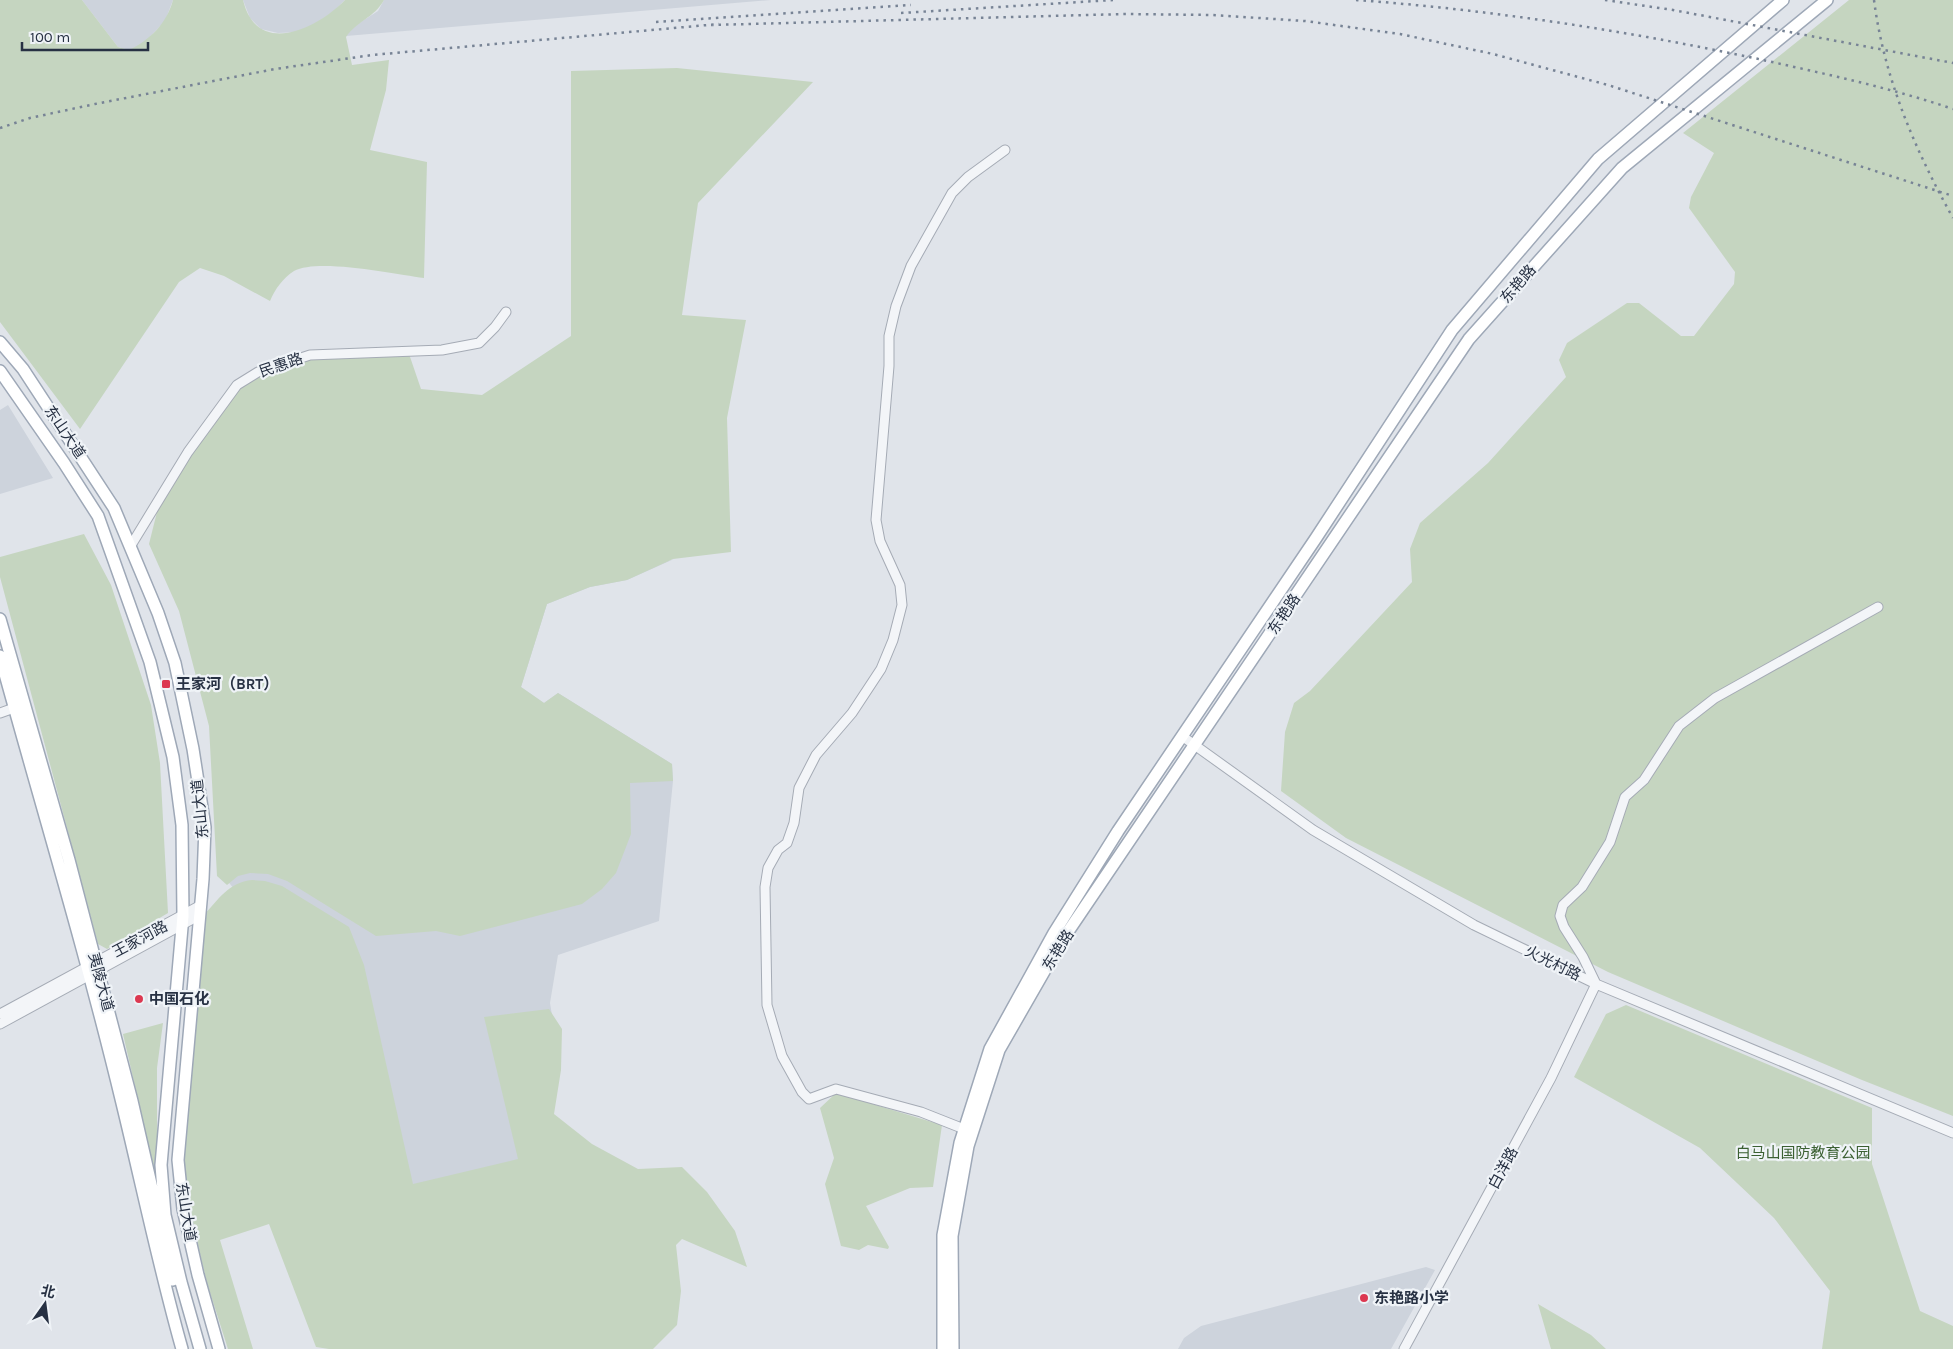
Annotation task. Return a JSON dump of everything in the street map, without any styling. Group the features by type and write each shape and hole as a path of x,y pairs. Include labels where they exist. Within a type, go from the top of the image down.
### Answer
{"main road":[{"name":"东艳路","path":"943,1349 943,1235 964,1129 990,1049 1054,933 1118,832 1452,330 1598,160 1783,0"},
{"name":"东艳路","path":"953,1349 952,1236 968,1146 999,1050 1061,942 1469,339 1622,168 1827,0"},
{"name":"东山大道","path":"0,342 23,369 81,454 114,508 158,613 175,663 191,739 205,827 200,910 178,1160 183,1209 198,1275 219,1349"},
{"name":"东山大道","path":"0,371 64,463 98,516 150,662 173,757 182,825 183,920 161,1165 166,1215 181,1282 200,1349"},
{"name":"夷陵大道","path":"0,618 92,970 158,1266 182,1349"},
{"name":"夷陵大道","path":"0,656 132,1101 168,1264 192,1349"}],"street":[{"path":"964,1129 921,1112 836,1089 809,1099 802,1092 782,1056 767,1005 765,887 768,868 778,850 787,844 794,823 799,788 816,755 852,713 881,669 894,640 902,605 900,584 880,540 876,520 890,366 889,336 896,306 911,266 952,193 968,177 1005,150"},
{"name":"民惠路","path":"130,547 188,452 237,385 258,372 310,355 442,350 479,343 495,328 506,312"},
{"path":"1596,984 1580,952 1564,927 1560,916 1563,906 1582,887 1610,842 1626,797 1644,780 1679,726 1715,698 1878,607"},
{"path":"0,713 14,708"},
{"name":"火光村路","path":"1182,736 1313,830 1388,876 1474,925 1596,984 1953,1133"},
{"name":"王家河路","path":"0,1024 200,910"},
{"name":"王家河路","path":"0,1014 92,970"},
{"name":"白洋路","path":"1404,1349 1551,1078 1596,984"}],"shaded area":[{"path":"82,0 173,0 165,21 143,44 129,50 118,47"},
{"path":"243,0 345,0 334,11 314,25 298,32 278,33 261,29 250,18"},
{"path":"384,0 771,0 346,36 353,27 378,11"},
{"path":"8,405 53,478 0,494 0,410"},
{"path":"674,559 627,580 590,587 547,604 521,687 544,703 558,693 672,764 673,781 659,921 558,955 550,1003 561,1070 547,1093 546,1141 431,1237 269,932 217,868 318,675"},
{"name":"东艳路小学","path":"1426,1267 1435,1270 1391,1349 1178,1349 1184,1338 1201,1326"}],"green space":[{"path":"0,0 82,0 118,47 129,50 157,30 167,16 173,0 243,0 250,18 261,29 274,33 289,33 319,20 345,0 384,0 375,11 346,37 352,65 389,60 386,90 370,150 427,162 424,278 338,266 305,267 294,271 286,277 270,301 224,276 200,268 179,282 80,429 0,322"},
{"path":"1849,0 1953,0 1953,1116 1862,1080 1608,972 1346,838 1281,791 1285,732 1294,703 1310,691 1412,582 1410,549 1420,523 1488,463 1566,377 1559,360 1567,343 1627,303 1639,303 1681,336 1694,336 1734,284 1735,272 1689,208 1691,197 1714,153 1683,133"},
{"path":"677,68 813,82 698,203 682,315 746,320 727,418 731,552 673,559 627,580 590,587 547,604 521,687 544,703 558,693 672,764 673,781 630,783 631,834 616,873 602,889 582,904 460,936 436,931 376,936 287,881 268,874 250,873 238,876 227,885 217,876 209,726 179,611 149,544 161,496 237,385 310,355 408,351 421,389 482,395 571,336 571,71"},
{"path":"84,534 111,585 151,705 160,763 168,913 107,949 98,944 0,577 0,557"},
{"path":"244,881 265,881 282,886 349,927 364,965 413,1184 518,1159 484,1017 549,1009 562,1029 561,1070 554,1114 592,1144 638,1169 682,1167 707,1192 735,1231 747,1267 682,1239 676,1245 681,1291 677,1325 653,1349 329,1349 316,1347 269,1224 220,1240 253,1349 228,1349 207,1283 190,1212 182,1161 203,916 230,888"},
{"name":"白马山国防教育公园","path":"1626,1005 1872,1108 1872,1164 1920,1311 1953,1326 1953,1349 1822,1349 1830,1291 1774,1218 1700,1148 1574,1077 1606,1014"},
{"path":"163,1023 157,1068 157,1182 123,1034"},
{"path":"836,1093 942,1125 933,1187 910,1188 866,1206 889,1247 888,1249 868,1245 859,1250 841,1246 825,1184 834,1158 820,1108"},
{"path":"1538,1304 1591,1335 1606,1349 1551,1349"}],"railway":[{"path":"901,13 1113,0"},
{"path":"1356,0 1510,16 1662,40 1834,76 1906,94 1953,109"},
{"path":"1605,0 1673,10 1953,63"},
{"path":"1874,0 1885,57 1903,113 1926,166 1953,218"},
{"path":"656,22 911,5"},
{"path":"711,25 1125,14 1213,15 1305,21 1400,34 1493,54 1608,85 1953,196"},
{"path":"0,128 30,118 95,104 275,69 372,55 719,24"}],"place":[{"name":"王家河（BRT）","path":"166,684"},
{"name":"中国石化","path":"139,999"},
{"name":"东艳路小学","path":"1364,1298"}]}
